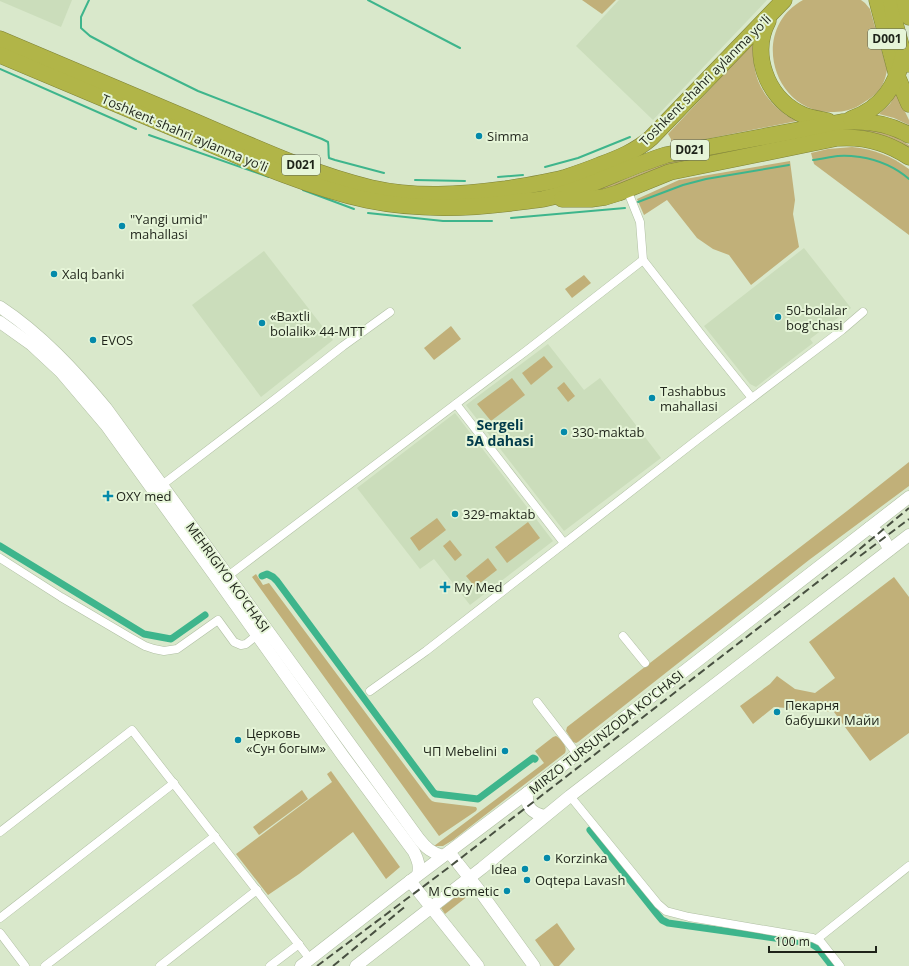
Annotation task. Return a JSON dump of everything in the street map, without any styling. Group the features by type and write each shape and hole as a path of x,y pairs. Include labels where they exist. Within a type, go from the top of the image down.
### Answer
{"highway":[{"name":"Toshkent shahri aylanma yoʻli","path":"233,146 372,188 398,192 451,194 509,189 560,179 595,167 637,149 651,138 779,5 788,0"},
{"path":"880,0 886,11 902,19 904,0"},
{"name":"D001","path":"880,0 903,66"},
{"name":"Toshkent shahri aylanma yoʻli","path":"779,5 765,26 762,35 760,45 762,64 766,78 782,101 798,113 817,119 842,122 862,115 874,107 889,92 903,66"},
{"name":"D001","path":"902,19 903,66 909,104"},
{"name":"Toshkent shahri aylanma yoʻli","path":"0,39 153,111 233,146 272,169 323,187 367,200 422,207 452,208 495,205 543,199 592,184 660,157 842,122 876,122 895,128 909,135"},
{"name":"Toshkent shahri aylanma yoʻli","path":"0,55 153,111"},
{"path":"651,138 658,138 664,144 664,151 660,157"},
{"path":"543,199 598,198 612,196 670,172 837,138 858,138 876,141 892,147 909,157"}],"main road":[{"name":"MEHRIGIYO KO'CHASI","path":"0,307 54,350 78,375 114,418 162,485 224,580 257,635 343,756 414,852 419,870 414,878"},
{"name":"MEHRIGIYO KO'CHASI","path":"0,322 32,345 61,372 106,425 419,839 432,852 446,854 469,878 534,966"},
{"name":"MIRZO TURSUNZODA KO'CHASI","path":"306,963 414,878 527,793 909,497"},
{"path":"869,528 882,536 889,550"},
{"path":"356,966 432,908 570,796 909,535"},
{"path":"527,793 529,807 536,813 545,816"},
{"path":"414,878 432,908 478,966"}],"street":[{"path":"625,190 630,197 640,222 643,260 752,398"},
{"path":"224,580 526,351 643,260"},
{"path":"162,485 343,346 390,312"},
{"path":"370,691 426,651 842,330 863,312"},
{"path":"456,404 564,543"},
{"path":"0,558 128,638 145,646 164,652 177,650 218,620 234,642 241,645 246,644 257,635"},
{"path":"623,636 645,663"},
{"path":"537,702 577,754"},
{"path":"0,832 132,730 299,944 306,963"},
{"path":"0,918 174,783"},
{"path":"570,796 658,904 666,911 689,917 808,936 817,939 840,966"},
{"path":"45,966 215,836"},
{"path":"817,939 909,866"},
{"path":"160,966 257,890"},
{"path":"0,933 25,966"},
{"path":"270,966 299,944"}],"shaded area":[{"path":"0,0 72,0 61,27"},
{"path":"582,0 616,0 602,14"},
{"path":"619,0 767,0 653,120 576,46"},
{"path":"803,0 861,0 870,9 887,70 880,90 868,100 856,107 838,112 813,109 796,100 783,86 775,68 773,49 776,31 786,14"},
{"path":"754,42 754,66 760,86 776,107 797,121 671,146 671,139 668,134"},
{"path":"896,93 909,120 909,125 894,118 879,114 890,104"},
{"path":"843,128 876,131 892,135 909,145 909,151 883,138 643,178 584,195 662,164"},
{"path":"852,147 868,149 882,154 896,160 909,169 909,235 814,164 811,153 828,149"},
{"path":"790,161 795,200 793,214 799,247 751,285 729,255 713,249 697,238 667,200 644,215 637,199 679,180"},
{"name":"50-bolalar bog'chasi","path":"804,248 851,308 810,339 813,343 756,387 750,384 704,326"},
{"name":"«Baxtli bolalik» 44-MTT","path":"264,251 333,340 261,397 192,305"},
{"path":"584,275 591,283 572,298 565,289"},
{"path":"451,326 461,339 434,360 424,348"},
{"name":"330-maktab","path":"548,344 584,390 600,378 661,458 564,531 466,405"},
{"path":"544,356 553,367 531,385 522,373"},
{"path":"512,378 525,395 491,421 477,404"},
{"path":"564,382 575,396 568,402 557,388"},
{"name":"329-maktab","path":"455,413 553,541 470,605 434,559 420,569 357,488"},
{"path":"909,462 909,486 809,560 578,742 573,742 566,731 567,727"},
{"path":"437,518 446,530 419,551 410,538"},
{"path":"528,522 540,538 507,563 495,547"},
{"path":"450,540 462,555 455,561 443,546"},
{"path":"488,558 497,570 475,587 466,576"},
{"path":"256,574 263,585 269,583 429,798 435,802 476,807 476,811 439,836 252,577"},
{"path":"894,577 909,597 909,733 870,761 834,712 774,707 753,724 740,706 770,684 777,676 795,689 815,693 835,678 809,642"},
{"path":"556,736 565,746 565,753 453,840 443,846 434,846 544,763 535,751"},
{"path":"331,771 400,867 386,879 353,832 299,874 268,895 236,854 332,782 327,774"},
{"path":"302,790 308,799 259,835 253,827"},
{"path":"469,886 473,892 445,914 441,908"},
{"path":"557,923 575,949 559,966 554,966 535,940"}],"waterway":[{"path":"89,0 81,17 81,28 90,36 198,91 328,142 329,158 384,173"},
{"path":"368,0 460,48"},
{"path":"0,69 136,129"},
{"path":"149,135 269,177"},
{"path":"545,167 578,158 630,137"},
{"path":"813,160 835,156 855,156 867,158 892,167 909,179"},
{"path":"638,202 683,185 706,179 789,165"},
{"path":"498,177 523,175"},
{"path":"415,180 465,181"},
{"path":"303,190 354,209"},
{"path":"511,218 625,208"},
{"path":"368,213 443,221 492,221"},
{"path":"0,546 144,634 171,639 205,615"},
{"path":"262,576 267,574 277,581 434,793 478,799 533,758 535,759"},
{"path":"590,830 662,920 668,923 810,943 818,948 832,966"}],"railway":[{"path":"317,966 448,868 850,557 909,508"},
{"path":"860,556 909,519"},
{"path":"333,966 407,905"}],"place":[{"name":"Simma","path":"479,136"},
{"name":"\"Yangi umid\" mahallasi","path":"122,226"},
{"name":"Xalq banki","path":"54,274"},
{"name":"50-bolalar bog'chasi","path":"778,317"},
{"name":"«Baxtli bolalik» 44-MTT","path":"262,323"},
{"name":"EVOS","path":"93,340"},
{"name":"Tashabbus mahallasi","path":"652,398"},
{"name":"330-maktab","path":"564,432"},
{"name":"OXY med","path":"108,496"},
{"name":"329-maktab","path":"455,514"},
{"name":"My Med","path":"445,587"},
{"name":"Пекарня бабушки Майи","path":"777,712"},
{"name":"Церковь «Сун богым»","path":"238,740"},
{"name":"ЧП Mebelini","path":"505,751"},
{"name":"Korzinka","path":"547,858"},
{"name":"Idea","path":"525,869"},
{"name":"Oqtepa Lavash","path":"527,880"},
{"name":"M Cosmetic","path":"507,891"}],"district":[{"name":"Sergeli 5A dahasi","path":"500,434"}]}
